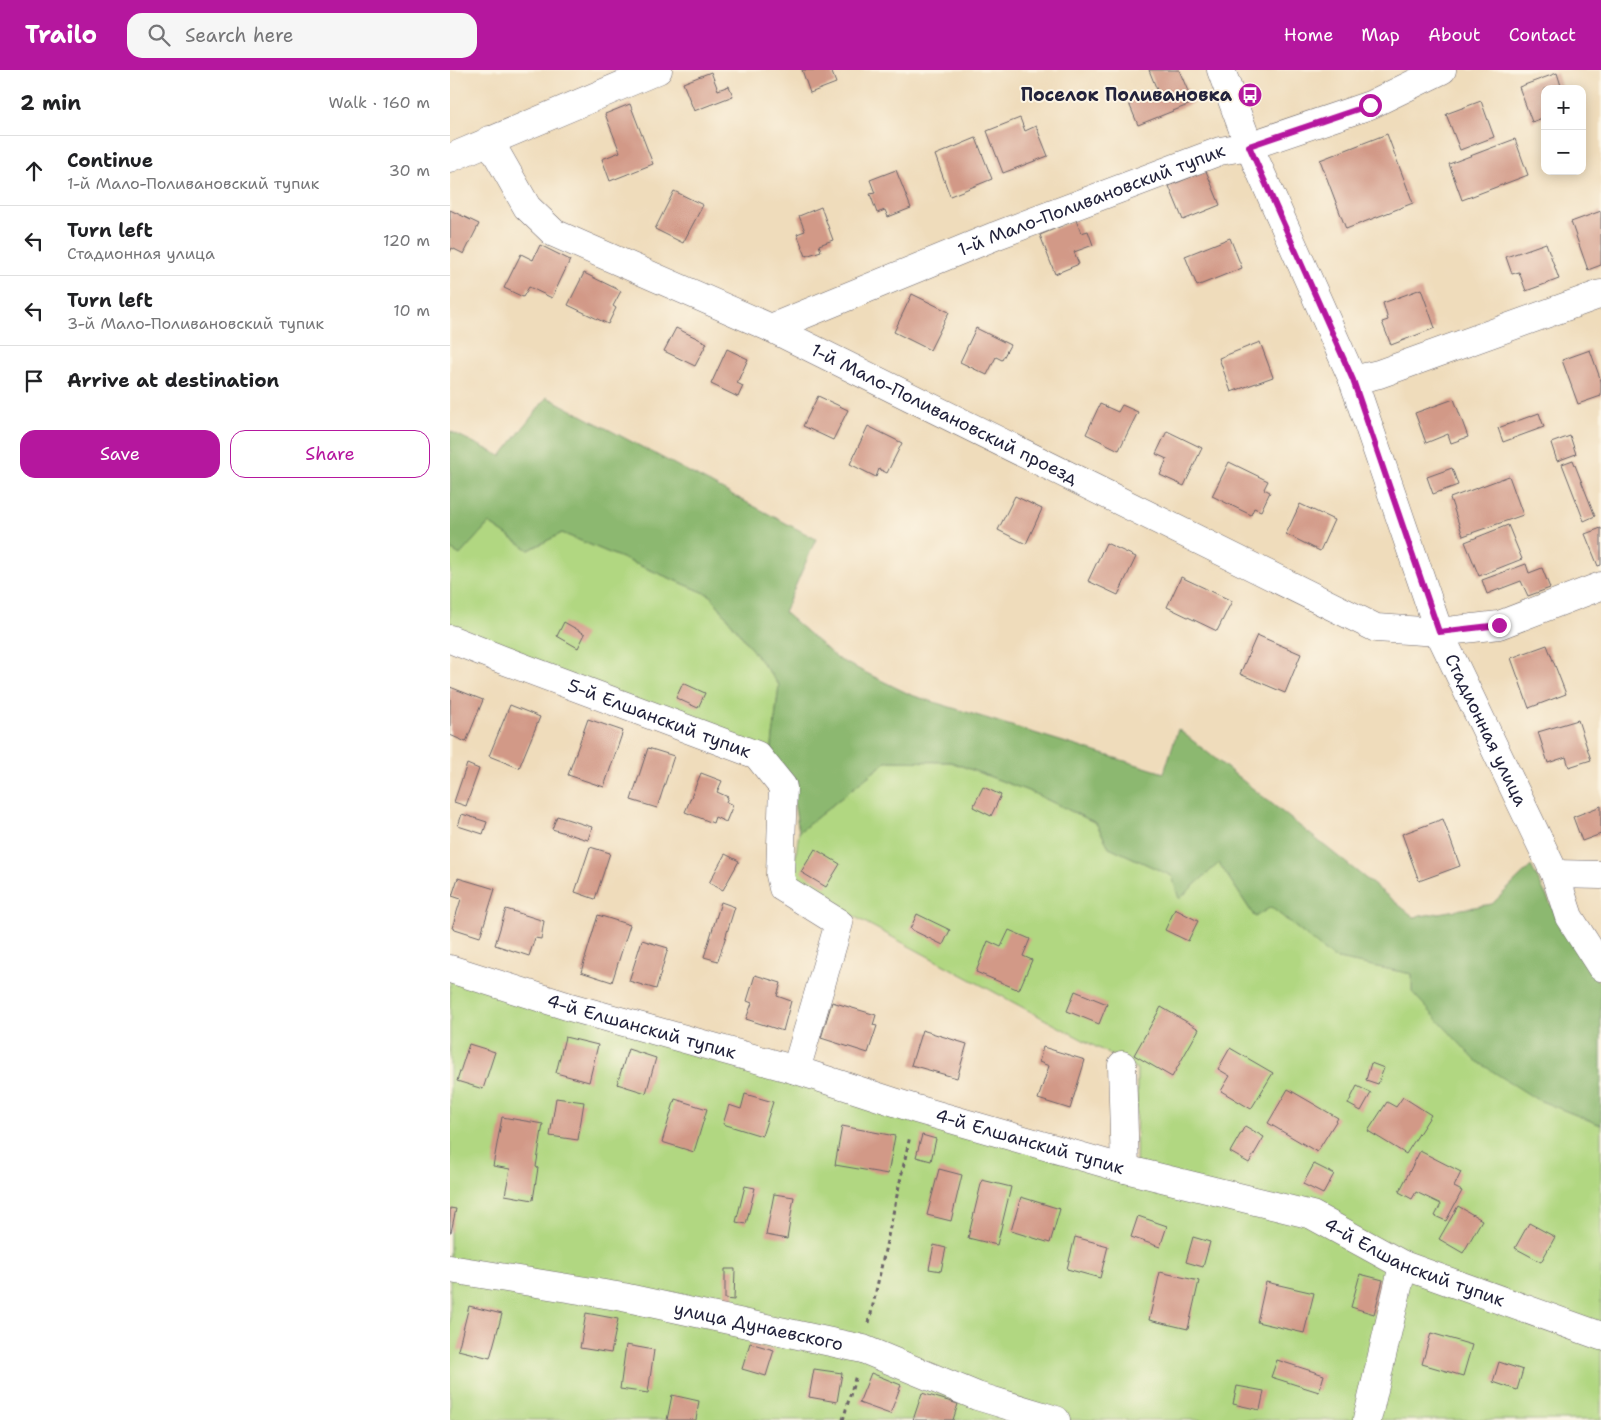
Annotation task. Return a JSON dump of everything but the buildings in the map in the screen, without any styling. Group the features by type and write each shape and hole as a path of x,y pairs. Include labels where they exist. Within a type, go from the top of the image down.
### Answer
{"street":[{"path":"450,158 658,70"},
{"name":"Стадионная улица","path":"1221,70 1249,146 1353,380 1439,632 1555,874 1569,917 1601,967"},
{"name":"1-й Мало-Поливановский тупик","path":"771,328 995,236 1220,151 1249,146 1370,105 1442,70"},
{"name":"1-й Мало-Поливановский проезд","path":"489,140 527,207 554,233 771,328 1376,628 1439,632 1499,625 1601,586"},
{"path":"1353,380 1379,374 1601,294"},
{"name":"5-й Елшанский тупик","path":"450,638 503,660 757,754 783,787 780,875 783,888 839,923 796,1070"},
{"path":"1555,874 1601,875"},
{"name":"4-й Елшанский тупик","path":"450,969 570,1007 796,1070 916,1109 1125,1169 1312,1214 1403,1265 1601,1336"},
{"path":"1122,1066 1125,1169"},
{"path":"1367,1420 1403,1265"},
{"name":"улица Дунаевского","path":"450,1269 623,1297 863,1349 977,1396 1056,1420"}],"path":[{"path":"843,1420 863,1349 916,1109"}],"green space":[{"path":"547,397 816,539 784,612 838,659 911,695 1164,773 1178,729 1414,917 1492,904 1531,866 1558,918 1597,980 1601,983 1601,1125 1536,1099 1475,1060 1412,992 1412,974 1333,958 1271,907 1255,917 1219,863 1179,899 1172,876 1109,847 1096,823 1031,792 951,762 887,761 799,832 790,780 771,754 779,685 710,595 562,533 529,550 489,523 460,555 450,549 450,431 501,456"},
{"path":"489,523 529,550 562,533 710,595 779,685 771,754 450,629 450,549 460,554"},
{"path":"887,761 951,762 1031,792 1096,823 1109,847 1172,876 1219,862 1254,916 1271,907 1334,958 1412,974 1536,1099 1601,1125 1601,1420 450,1420 450,976 1136,1184 1137,1069 792,883 799,832"}],"place":[{"name":"Поселок Поливановка","path":"1250,95"}],"route":[{"path":"1370,105 1249,146 1353,380 1439,632 1499,625"}]}
